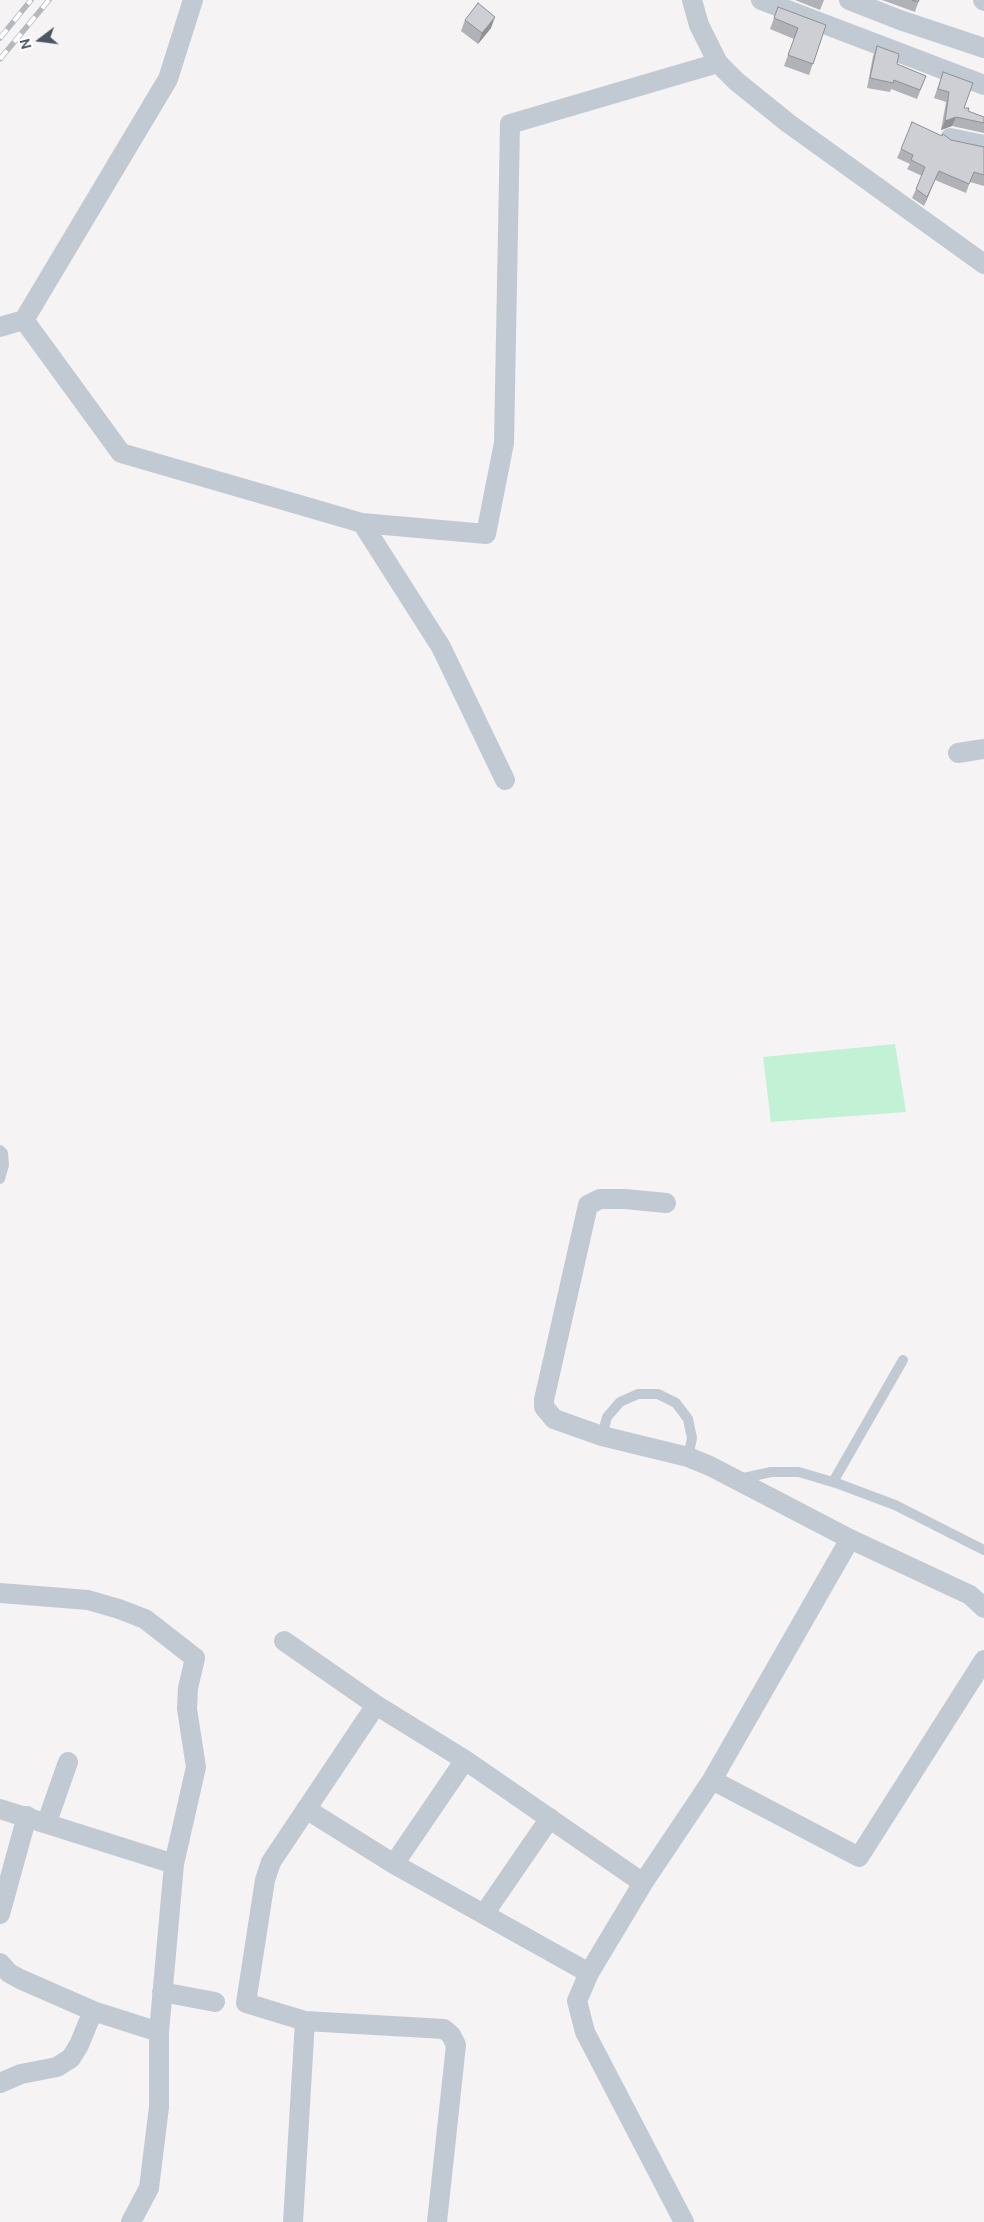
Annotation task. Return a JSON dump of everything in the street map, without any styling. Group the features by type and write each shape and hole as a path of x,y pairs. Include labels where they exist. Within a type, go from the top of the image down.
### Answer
{"street":[{"path":"0,327 24,320 168,79 193,0"},
{"path":"692,0 699,25 718,63 736,81 788,124 984,264"},
{"path":"760,0 984,85"},
{"path":"849,0 900,20 984,48"},
{"path":"889,50 900,20"},
{"path":"24,320 121,453 362,523 486,534 504,444 510,124 718,63"},
{"path":"950,138 984,145"},
{"path":"362,523 441,647 505,780"},
{"path":"958,752 984,749"},
{"path":"666,1203 600,1200 588,1205 544,1407 554,1419 602,1436 688,1458 736,1480 850,1539 970,1595 984,1608"},
{"path":"684,2222 585,2032 576,2001 589,1973 643,1883 712,1780 850,1539"},
{"path":"0,1593 88,1600 119,1609 146,1619 195,1658 188,1688 188,1709 196,1768 174,1864 159,2032 159,2107 148,2188 131,2222"},
{"path":"284,1641 376,1705 464,1760 643,1883"},
{"path":"712,1780 859,1857 984,1660"},
{"path":"376,1705 279,1848 265,1880 246,2003 305,2021 444,2029 451,2035 456,2045 436,2222"},
{"path":"394,1864 464,1760"},
{"path":"47,1822 68,1762"},
{"path":"0,1809 47,1822 174,1864"},
{"path":"306,1810 394,1864 589,1973"},
{"path":"0,1914 27,1816"},
{"path":"484,1914 550,1818"},
{"path":"0,1963 20,1979 93,2011 159,2032"},
{"path":"162,1992 215,2002"},
{"path":"0,2083 21,2074 57,2067 71,2058 79,2045 93,2011"},
{"path":"293,2222 305,2021"}],"lane":[{"path":"0,1150 3,1153 4,1165 0,1179"},
{"path":"833,1482 903,1360"},
{"path":"602,1436 607,1417 620,1402 638,1394 658,1394 676,1403 688,1419 692,1438 688,1458"},
{"path":"736,1480 771,1472 799,1472 833,1482 895,1506 984,1550"}],"green space":[{"path":"895,1044 906,1112 771,1122 763,1057"}],"building":[{"path":"478,3 495,17 482,33 465,20"},
{"path":"778,7 826,25 813,64 788,55 798,28 774,18"},
{"path":"877,46 899,54 897,64 926,76 920,90 894,80 893,83 870,78"},
{"path":"943,72 973,83 964,108 969,108 968,111 984,117 984,123 956,117 945,121 949,92 938,89"},
{"path":"912,122 942,136 943,134 951,140 984,147 984,175 974,172 969,184 939,171 927,197 916,189 925,167 911,160 913,155 901,149"}],"railway":[{"path":"0,38 31,0"},
{"path":"0,59 49,0"}]}
